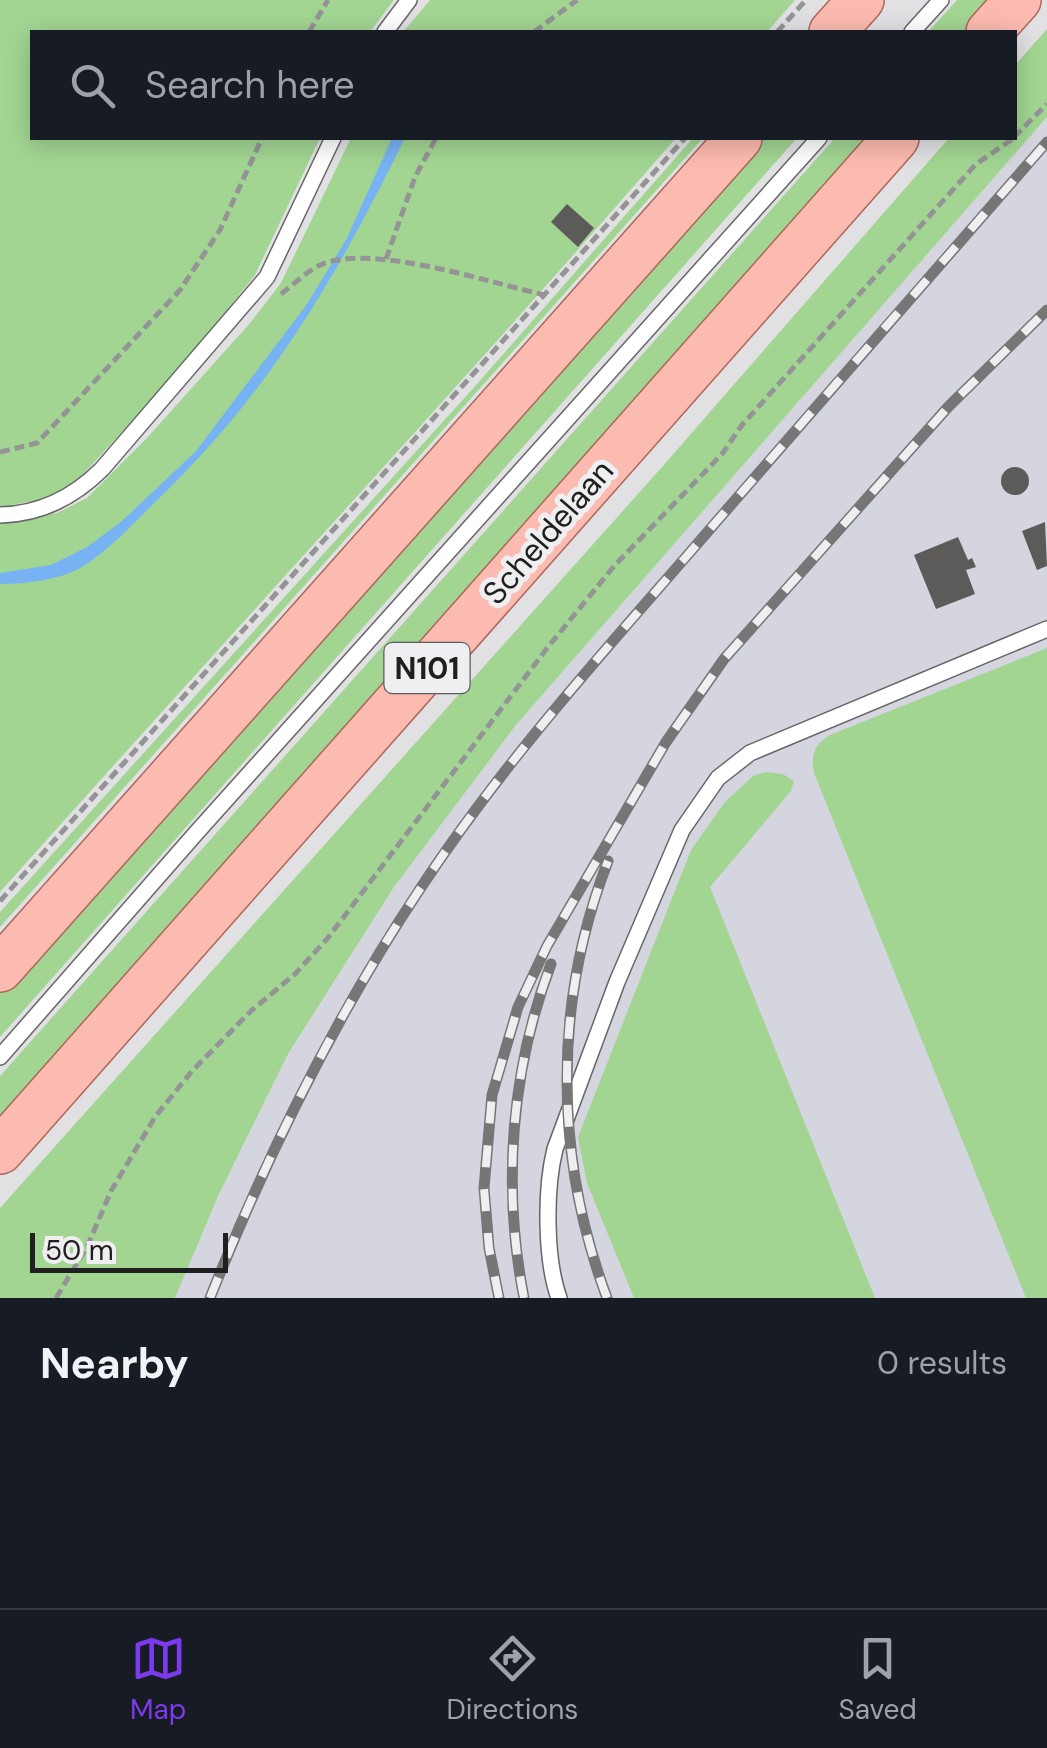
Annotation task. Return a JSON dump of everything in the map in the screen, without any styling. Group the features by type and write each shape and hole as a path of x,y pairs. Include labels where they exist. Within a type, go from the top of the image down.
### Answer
{"main road":[{"path":"834,30 861,0"},
{"path":"991,30 1018,0"},
{"path":"0,969 737,140"},
{"name":"Scheldelaan","path":"0,1151 894,140"}],"lane":[{"path":"386,30 409,0"},
{"path":"914,30 941,0"},
{"path":"0,515 49,506 81,490 102,469 267,277 333,140"},
{"path":"0,1056 817,140"},
{"path":"559,1298 551,1247 550,1182 555,1148 639,930 682,830 705,794 718,778 750,753 1047,629"}],"path":[{"path":"310,30 328,0"},
{"path":"537,30 577,0"},
{"path":"779,30 806,0"},
{"path":"1017,134 1047,104"},
{"path":"0,452 36,443 180,290 220,230 261,140"},
{"path":"386,259 415,177 435,140"},
{"path":"0,902 683,140"},
{"path":"56,1298 87,1247 111,1191 156,1117 192,1071 251,1011 295,974 327,938 428,802 615,565 722,454 742,425 976,164 1010,140"},
{"path":"276,298 320,265 359,256 545,295"}],"shaded area":[{"path":"1047,117 1047,1298 175,1298 219,1194 288,1054 394,887 516,725"}],"green space":[{"path":"0,0 394,0 372,30 30,30 30,140 319,140 255,275 169,381 75,483 45,499 0,507"},
{"path":"430,0 795,0 769,30 405,30"},
{"path":"957,0 991,0 965,30 930,30"},
{"path":"1047,29 1047,117 516,725 394,887 288,1054 219,1194 175,1298 0,1298 0,1208 662,467 947,140 1017,140 1017,63"},
{"path":"350,140 674,140 0,892 0,523 57,513 87,498 146,439 281,283"},
{"path":"691,140 701,140 0,927 0,912 477,384"},
{"path":"757,140 795,140 0,1037 0,991"},
{"path":"833,140 868,140 0,1122 0,1076"},
{"path":"1047,648 1047,1298 1026,1298 814,773 813,760 817,746 830,735"},
{"path":"766,772 783,774 794,781 791,791 710,887 875,1298 634,1298 587,1183 578,1137 691,850 725,802 753,776"}],"water":[{"path":"391,140 404,140 353,238 297,331 267,376 196,460 121,536 82,567 42,580 0,584 0,573 51,565 87,547 122,521 196,451 307,304 346,240"}],"building":[{"path":"567,204 594,228 578,247 551,222"},
{"path":"1015,467 1025,471 1029,481 1025,491 1015,495 1005,491 1001,481 1005,471"},
{"path":"1045,522 1047,566 1037,570 1022,531"},
{"path":"958,537 968,560 972,558 976,567 966,570 975,594 936,609 914,555"}],"railway":[{"path":"210,1298 279,1139 331,1037 389,937 450,845 581,678 1047,142"},
{"path":"499,1298 489,1248 484,1188 492,1095 518,1007 547,946 666,742 724,659 949,406 1047,310"},
{"path":"607,1298 577,1190 567,1080 577,969 608,861"},
{"path":"524,1298 513,1213 514,1129 527,1045 551,964"}]}
